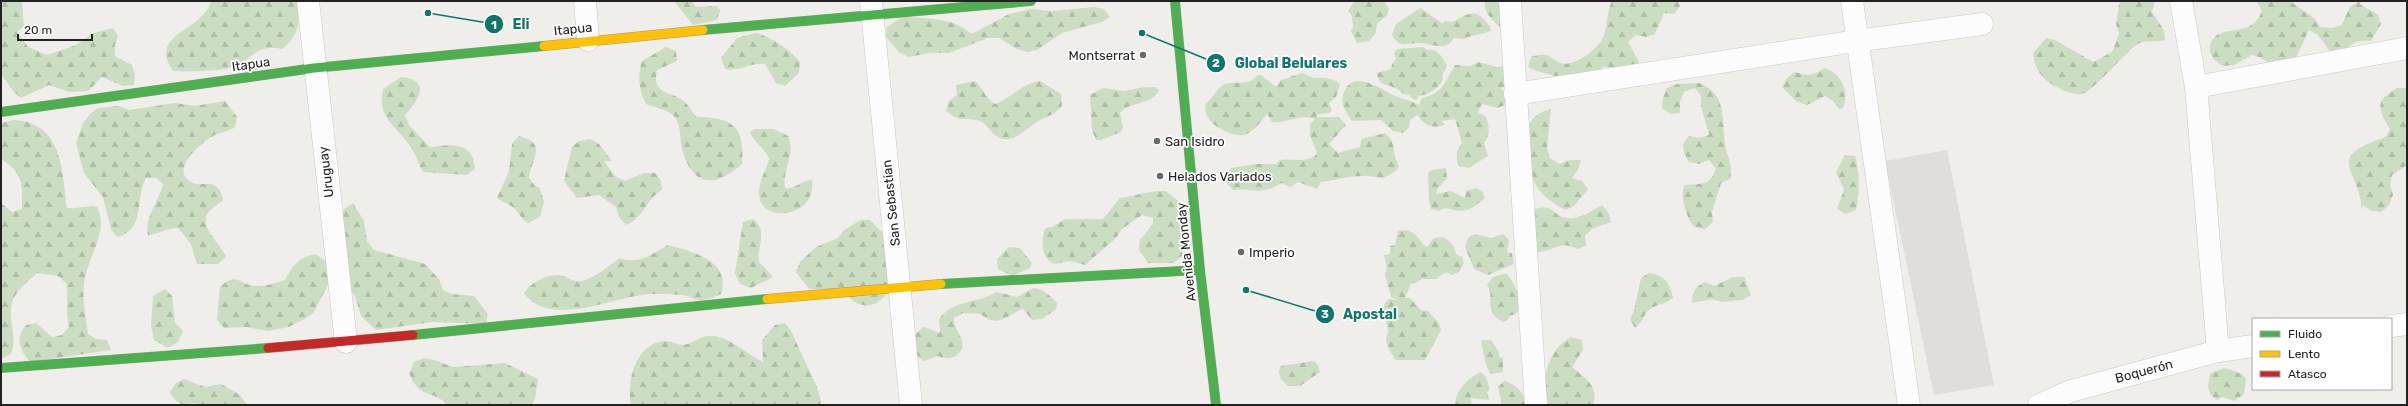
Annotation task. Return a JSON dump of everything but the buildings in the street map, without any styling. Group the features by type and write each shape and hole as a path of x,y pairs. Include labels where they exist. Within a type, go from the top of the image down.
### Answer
{"street":[{"name":"Uruguay","path":"308,1 314,68 346,342"},
{"path":"585,1 588,40"},
{"name":"Itapua","path":"1,112 314,68 588,40 871,7 1031,1"},
{"name":"Avenida Monday","path":"1175,1 1200,270 1216,405"},
{"path":"1510,1 1536,405"},
{"path":"1852,1 1856,41 1909,405"},
{"path":"2182,1 2196,87 2218,351"},
{"name":"San Sebastian","path":"871,7 911,405"},
{"path":"1515,94 1856,41 1982,24"},
{"path":"2196,87 2407,48"},
{"path":"1,368 346,342 899,286 1200,270"},
{"path":"2392,326 2407,324"},
{"name":"Boquerón","path":"2038,405 2071,391 2218,351 2252,346"}],"shaded area":[{"path":"1947,150 1994,385 1934,395 1885,161"}],"green space":[{"path":"1,1 22,1 24,26 17,32 28,47 47,55 76,45 93,33 113,28 118,36 115,45 115,56 132,65 135,75 134,85 123,86 102,77 88,91 69,92 49,85 21,98 13,91 1,74"},
{"path":"211,1 300,1 299,22 292,39 282,49 273,48 259,51 243,62 229,68 201,71 173,71 167,58 167,48 171,40 198,20 206,11"},
{"path":"674,1 692,1 696,7 716,6 720,10 717,20 693,25"},
{"path":"1354,1 1384,1 1389,9 1387,15 1377,24 1376,33 1369,41 1357,43 1351,31 1353,28 1352,16 1348,11"},
{"path":"1485,1 1508,1 1508,32 1488,15"},
{"path":"1612,1 1678,1 1680,6 1674,14 1664,13 1655,34 1646,37 1636,35 1628,42 1639,62 1632,70 1603,67 1596,74 1566,79 1528,67 1531,57 1537,55 1545,55 1566,64 1572,63 1584,57 1599,44 1604,36"},
{"path":"2122,1 2155,1 2152,12 2164,30 2165,40 2139,43 2092,88 2082,94 2074,94 2063,90 2045,79 2039,72 2033,53 2046,38 2055,40 2093,62 2112,52 2119,34 2116,24 2119,4"},
{"path":"2256,1 2290,1 2314,18 2320,27 2331,28 2341,26 2350,7 2359,1 2360,4 2378,15 2381,24 2371,41 2356,42 2343,52 2331,53 2318,35 2309,30 2292,66 2270,65 2262,58 2252,55 2234,65 2223,66 2212,56 2210,46 2212,40 2221,33 2245,28 2254,23 2262,11"},
{"path":"1094,7 1104,9 1110,17 1102,22 1062,33 1037,50 1027,52 1017,49 999,38 988,38 949,53 929,53 908,57 899,52 886,37 887,27 903,16 948,21 964,28 972,34 1009,14 1031,9 1052,11"},
{"path":"1420,8 1442,23 1446,21 1452,22 1470,14 1478,15 1482,17 1489,25 1491,30 1465,39 1454,38 1447,45 1442,46 1424,43 1400,44 1392,35 1396,24"},
{"path":"756,33 780,44 800,62 799,73 785,86 776,83 765,64 755,64 730,70 725,69 721,58 737,38"},
{"path":"666,47 676,51 677,61 657,70 657,84 660,88 680,98 697,117 720,119 728,122 739,133 742,151 742,164 732,172 722,177 713,180 705,180 698,177 686,161 681,145 677,120 668,112 646,104 640,88 639,78 642,61"},
{"path":"1423,47 1427,50 1430,49 1436,51 1447,66 1442,76 1443,80 1433,91 1419,96 1416,100 1414,100 1409,95 1403,94 1395,88 1383,84 1379,80 1377,73 1391,69 1392,64 1396,59 1394,53 1397,49"},
{"path":"1478,62 1497,67 1510,66 1516,83 1500,88 1506,93 1509,103 1498,108 1482,104 1478,112 1486,117 1488,124 1489,130 1484,143 1488,156 1469,168 1459,166 1458,163 1458,148 1462,143 1455,119 1442,121 1445,125 1436,127 1426,124 1417,115 1410,120 1409,128 1403,133 1393,131 1381,120 1352,121 1344,109 1343,95 1347,87 1352,82 1358,81 1373,84 1396,96 1419,105 1422,98 1429,96 1443,86 1455,65 1471,66"},
{"path":"1824,68 1830,70 1839,78 1845,89 1845,102 1843,108 1839,109 1833,101 1825,96 1807,105 1797,102 1782,87 1787,78 1795,72 1810,74 1817,73"},
{"path":"1302,73 1313,78 1331,79 1340,84 1336,97 1329,103 1332,110 1329,113 1318,114 1316,117 1339,117 1346,125 1329,144 1338,153 1360,147 1361,139 1385,133 1392,141 1395,157 1399,166 1396,171 1383,178 1359,176 1321,182 1317,189 1298,182 1290,187 1281,183 1268,190 1262,191 1240,189 1233,190 1225,181 1231,168 1256,164 1276,164 1280,160 1302,160 1315,156 1317,152 1310,136 1310,124 1315,119 1304,117 1282,122 1272,122 1267,114 1249,133 1241,135 1226,132 1212,123 1205,111 1206,104 1218,89 1226,84 1248,82 1261,75 1276,87 1281,80"},
{"path":"401,77 416,82 420,91 415,103 405,115 409,125 430,147 453,145 466,149 474,160 475,169 467,175 423,172 409,145 391,124 383,109 383,89"},
{"path":"975,81 988,99 995,104 1027,85 1040,81 1061,94 1062,106 1014,138 1003,139 995,135 985,124 980,121 955,117 946,111 949,101 957,95 956,85"},
{"path":"1700,83 1716,95 1720,103 1724,139 1731,171 1730,179 1721,183 1712,212 1713,222 1705,229 1695,227 1692,224 1683,200 1683,189 1685,185 1700,184 1708,181 1711,179 1716,169 1709,160 1699,164 1689,162 1684,153 1683,144 1689,136 1699,138 1709,135 1701,106 1701,96 1695,88 1684,92 1680,102 1680,113 1670,114 1662,108 1663,98 1667,88 1677,84"},
{"path":"1145,87 1155,87 1159,90 1151,99 1124,109 1120,113 1123,128 1121,132 1101,140 1096,140 1092,130 1090,95 1103,88 1124,91"},
{"path":"2397,88 2407,88 2407,165 2392,175 2390,185 2393,195 2389,205 2381,212 2371,211 2363,205 2362,210 2360,196 2349,166 2350,158 2355,151 2367,144 2386,137 2390,129 2383,116 2380,106 2385,97"},
{"path":"225,101 237,117 235,127 215,135 202,143 189,157 185,164 184,171 186,178 193,183 213,185 221,192 223,201 212,208 207,215 206,222 212,236 226,257 218,264 197,264 191,244 178,228 148,235 147,228 150,215 163,184 156,178 146,178 142,187 136,221 132,228 126,233 117,237 111,229 103,197 84,173 76,143 83,123 90,114 98,108 119,106 129,110 175,103 195,106"},
{"path":"1551,109 1547,148 1550,158 1560,164 1569,160 1581,160 1578,170 1572,178 1582,181 1588,189 1575,205 1566,210 1545,196 1533,180 1527,161 1522,136 1530,122 1536,116"},
{"path":"13,120 29,123 42,129 51,139 61,164 67,208 89,206 97,207 101,226 86,274 84,284 84,303 88,334 96,339 107,340 111,350 30,362 23,353 20,344 20,334 26,325 36,323 52,337 62,335 69,327 67,316 66,283 58,276 37,273 15,296 12,303 11,317 13,347 11,354 1,359 1,203 12,212 22,209 22,192 18,175 9,164 1,159 1,123"},
{"path":"755,129 774,129 788,136 790,143 790,156 785,175 785,188 792,188 808,180 812,180 811,193 806,202 798,209 788,213 778,213 769,210 762,204 759,190 769,159 750,132"},
{"path":"519,136 528,139 536,147 535,157 529,178 535,186 540,188 544,202 540,217 528,223 514,208 497,198 509,171 512,144"},
{"path":"590,139 599,144 612,161 604,161 615,176 625,181 644,173 655,173 661,181 662,190 651,199 637,218 626,225 619,217 616,207 599,195 577,198 564,181 572,147 579,141"},
{"path":"1845,155 1855,156 1859,183 1856,210 1846,214 1837,209 1844,190 1836,172"},
{"path":"1446,168 1447,178 1438,188 1436,194 1451,191 1465,198 1466,191 1476,188 1482,191 1485,198 1472,208 1463,211 1446,208 1439,211 1431,209 1429,202 1428,173 1432,170"},
{"path":"1166,191 1183,205 1184,211 1182,256 1174,263 1148,263 1139,250 1140,240 1153,224 1153,218 1142,215 1122,229 1116,238 1085,265 1071,261 1054,264 1046,258 1042,242 1046,228 1052,227 1065,219 1103,219 1120,198 1149,192"},
{"path":"353,203 364,221 367,241 374,250 425,264 439,279 443,290 452,294 474,296 488,314 486,324 433,322 376,330 361,316 355,296 342,279 340,217 344,209"},
{"path":"1602,205 1608,212 1611,222 1592,229 1585,236 1586,246 1577,249 1565,245 1537,252 1524,249 1530,218 1535,209 1549,208 1563,217 1573,218 1584,215"},
{"path":"753,219 758,223 761,234 759,262 773,277 751,288 740,284 735,273 743,222"},
{"path":"861,220 870,220 893,243 885,296 877,303 866,306 856,303 840,290 809,289 796,272 800,262 816,247 838,238 844,230"},
{"path":"1406,230 1417,236 1427,247 1433,239 1437,237 1445,238 1454,246 1456,254 1462,257 1464,263 1459,272 1452,275 1446,272 1436,279 1422,279 1416,283 1411,283 1405,298 1410,298 1422,311 1427,310 1439,323 1441,330 1425,360 1396,360 1387,345 1386,340 1388,327 1383,310 1389,299 1398,300 1391,297 1385,275 1387,268 1384,255 1390,254 1390,246 1395,245 1398,231"},
{"path":"1475,234 1491,238 1503,234 1509,240 1507,252 1512,253 1514,264 1488,275 1474,269 1465,247 1468,238"},
{"path":"668,245 698,254 715,266 721,273 723,283 721,294 701,300 683,295 649,294 582,308 565,310 549,309 535,304 524,293 534,283 549,276 559,275 575,281 582,281 597,274 620,258 633,260 645,258"},
{"path":"1009,247 1020,248 1032,263 1030,268 1012,276 998,269 997,259"},
{"path":"315,254 332,265 333,275 314,312 306,318 289,327 268,331 246,327 224,328 217,320 220,287 226,282 235,279 246,284 260,286 285,280 290,270 300,260 309,255"},
{"path":"1649,273 1655,274 1666,281 1673,298 1649,310 1635,328 1630,319 1634,310 1641,278"},
{"path":"1507,274 1516,288 1520,304 1516,314 1509,316 1508,320 1503,322 1493,314 1487,285 1493,277"},
{"path":"1733,277 1744,277 1751,295 1743,300 1722,302 1712,299 1692,303 1696,288 1705,282 1714,286"},
{"path":"1033,288 1046,293 1057,303 1056,309 1042,319 1032,320 1023,309 997,321 987,318 981,314 963,313 954,318 954,323 963,346 957,355 948,358 938,356 924,361 919,358 916,353 914,349 914,339 919,330 924,327 940,333 939,319 952,308 997,292 1017,297"},
{"path":"165,289 172,296 175,323 183,331 178,342 168,348 154,340 151,326 153,296"},
{"path":"785,323 791,331 817,387 822,405 631,405 630,385 635,364 640,355 647,348 656,343 666,341 684,345 703,337 715,336 728,340 763,362 762,340 775,325"},
{"path":"1571,337 1582,340 1583,350 1572,367 1590,383 1593,388 1595,399 1593,405 1549,405 1545,386 1548,367 1556,350"},
{"path":"1491,340 1499,352 1499,357 1503,358 1503,372 1491,374 1486,362 1481,341"},
{"path":"424,358 453,367 505,363 538,379 535,399 531,405 448,405 437,397 422,391 413,381 409,373 414,362"},
{"path":"1314,361 1318,365 1320,372 1300,386 1288,386 1280,378 1279,370 1281,366"},
{"path":"2225,368 2242,374 2246,379 2244,394 2234,401 2223,397 2217,400 2213,397 2208,388 2211,373"},
{"path":"1481,372 1486,377 1490,389 1487,392 1489,400 1471,398 1472,405 1455,405 1460,389 1467,381"},
{"path":"184,379 205,387 221,384 240,395 247,405 198,405 194,403 183,405 175,400 170,392 175,384"},
{"path":"1504,381 1512,384 1522,393 1525,405 1502,405 1498,387"}],"traffic: fast":[{"path":"703,30 1031,1"},
{"path":"1175,1 1200,270 1216,405"},
{"path":"1,112 314,68 544,46"},
{"path":"941,284 1200,270"},
{"path":"413,335 767,299"},
{"path":"1,368 268,348"}],"traffic: slow":[{"path":"544,46 703,30"},
{"path":"767,299 941,284"}],"traffic: jam":[{"path":"268,348 413,335"}],"place":[{"name":"Eli","path":"428,13"},
{"name":"Global Belulares","path":"1142,33"},
{"name":"Montserrat","path":"1143,55"},
{"name":"San Isidro","path":"1157,141"},
{"name":"Helados Variados","path":"1160,176"},
{"name":"Imperio","path":"1241,252"},
{"name":"Apostal","path":"1246,290"}]}
